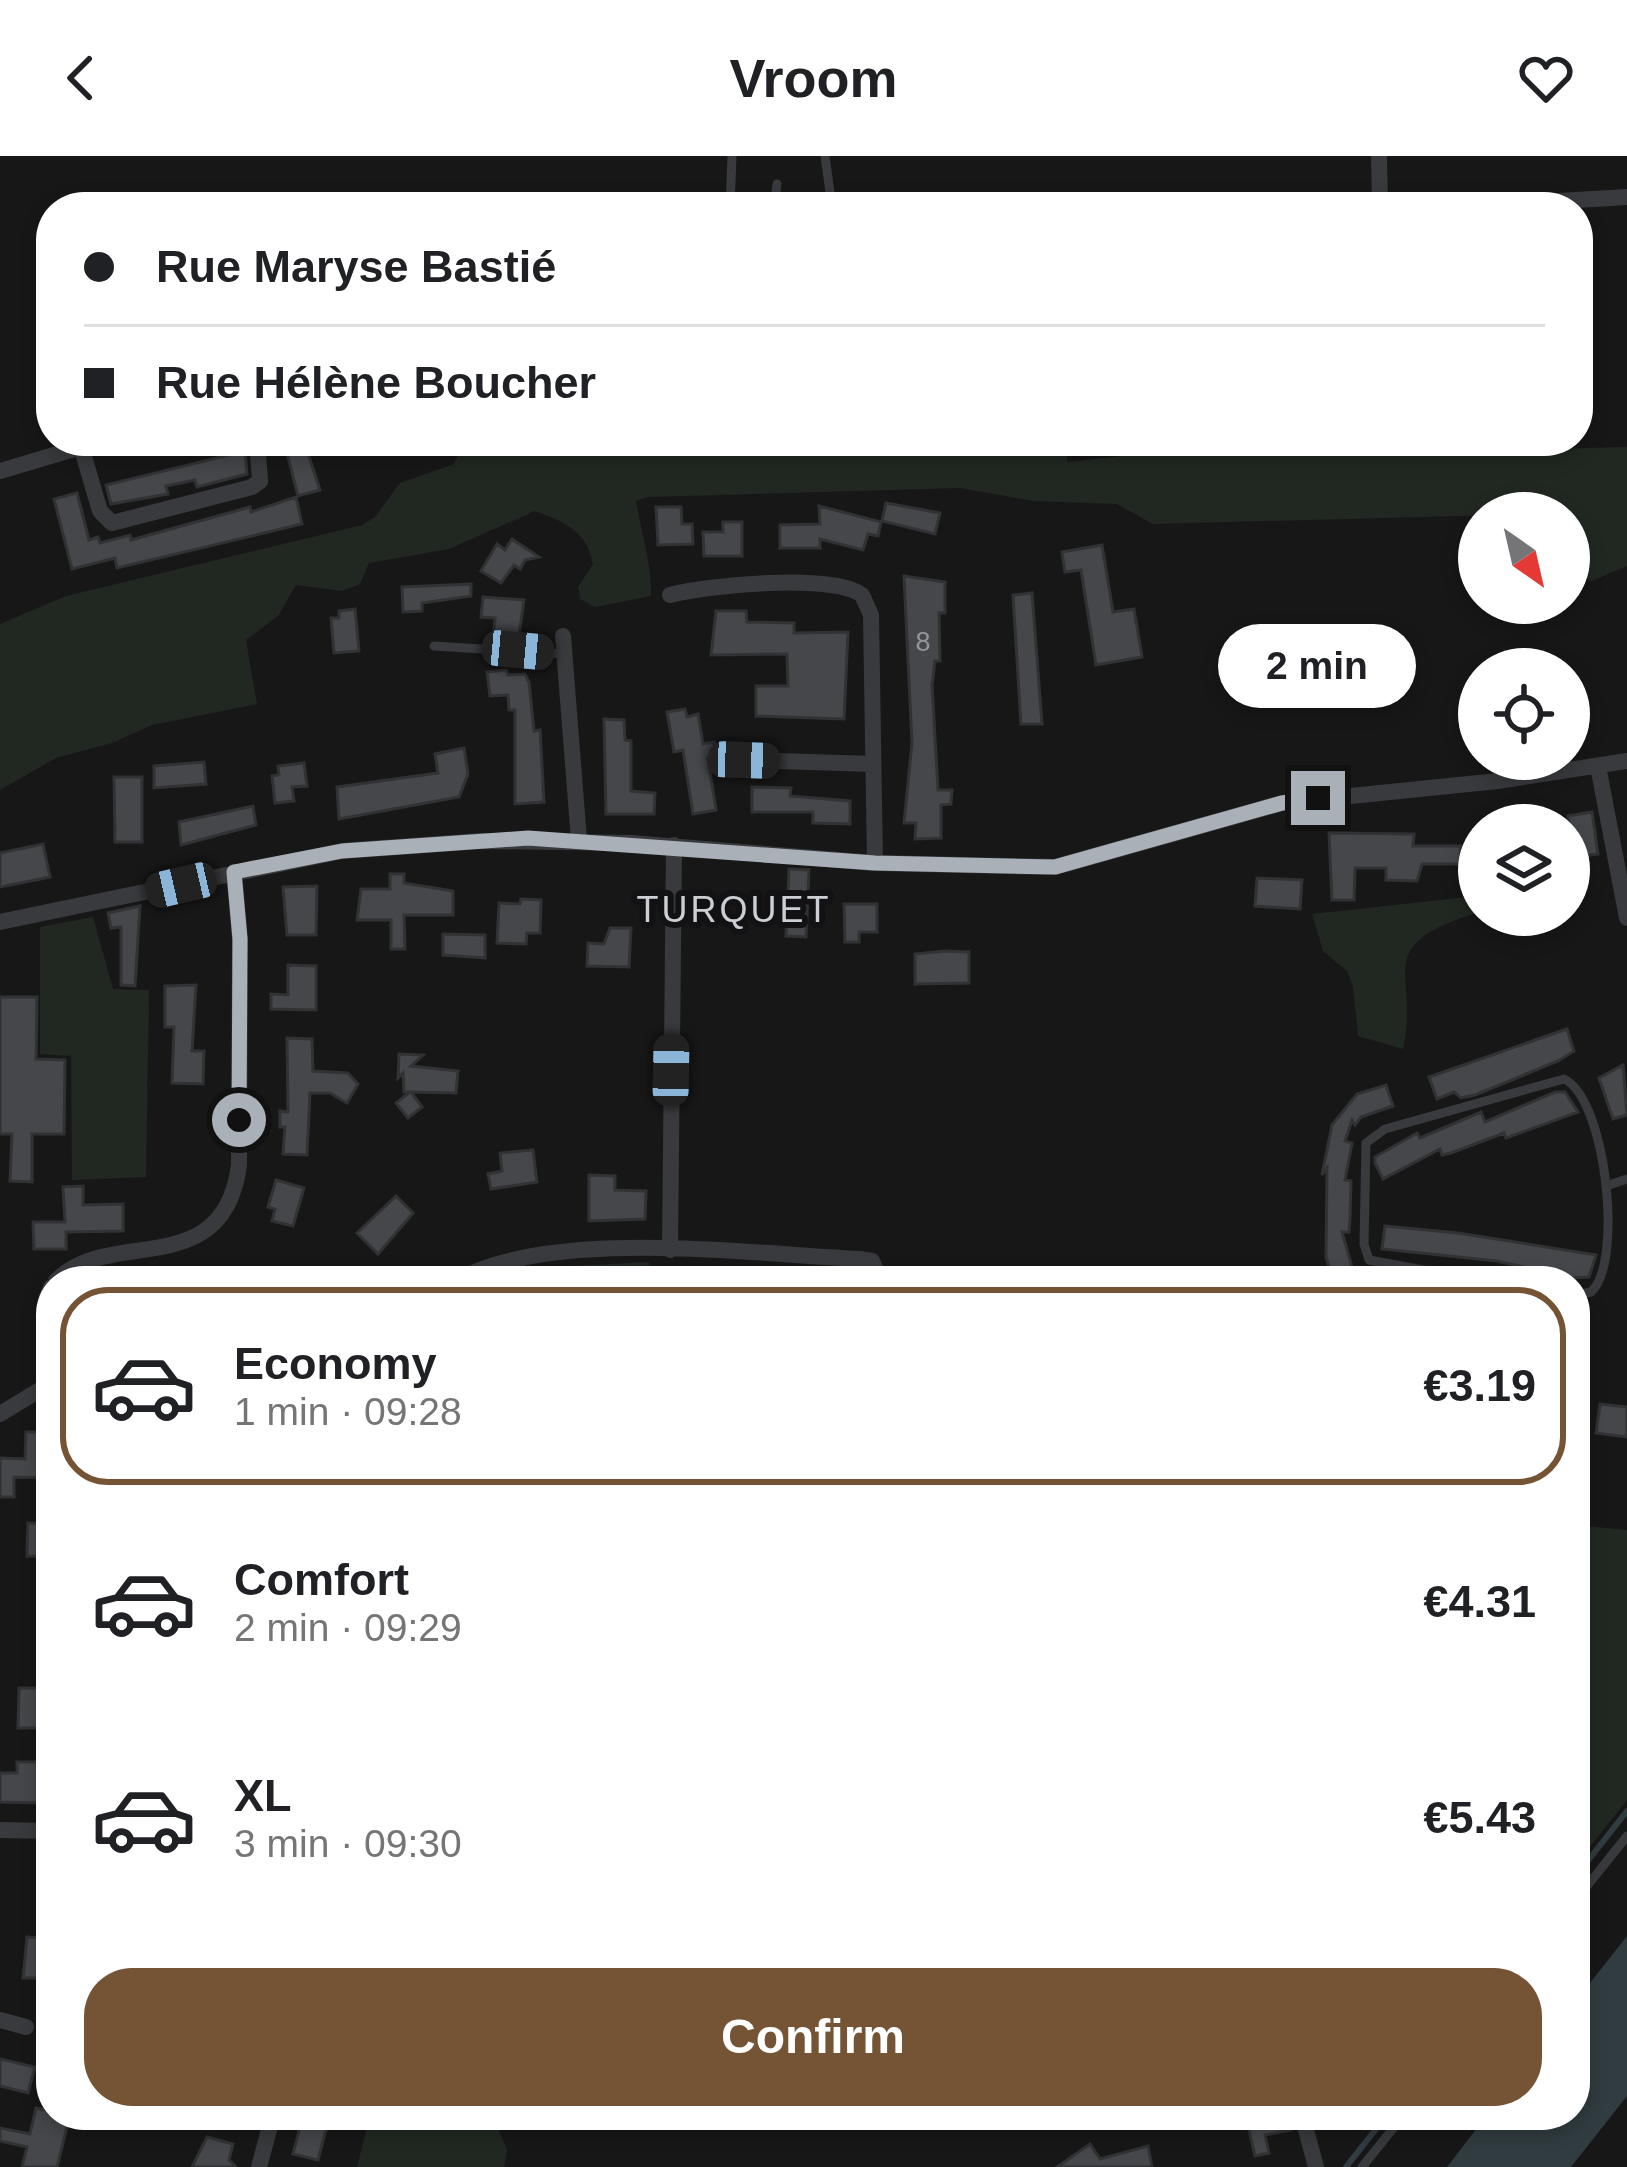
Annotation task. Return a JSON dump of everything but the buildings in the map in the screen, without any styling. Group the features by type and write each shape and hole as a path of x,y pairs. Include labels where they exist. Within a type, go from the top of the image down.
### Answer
{"street":[{"path":"1379,156 1380,192"},
{"path":"1593,199 1627,197"},
{"path":"0,471 49,456"},
{"path":"84,456 100,511 112,523 252,487 260,481 258,456"},
{"path":"670,595 695,588 832,584 862,595 871,615 875,863"},
{"path":"564,645 579,840"},
{"path":"744,760 873,764"},
{"path":"0,922 342,851 528,838 875,863 1055,867 1282,803 1627,761"},
{"path":"1598,766 1627,918"},
{"path":"670,1250 674,845"},
{"path":"79,1266 191,1240 231,1196 239,1165 240,939 234,872"},
{"path":"505,1266 579,1251 670,1250 859,1258 874,1266"},
{"path":"0,1414 36,1392"},
{"path":"0,1830 36,1831"},
{"path":"0,2020 26,2027"},
{"path":"260,2167 269,2130"},
{"path":"1307,2130 1316,2167"}],"lane":[{"path":"731,192 732,156"},
{"path":"826,156 830,192"},
{"path":"776,192 777,184"},
{"path":"434,646 564,645"},
{"path":"1403,1266 1370,1260 1364,1244 1363,1150 1372,1135 1564,1078 1585,1095 1606,1186 1605,1274 1590,1292"},
{"path":"1606,1186 1627,1178"},
{"path":"1590,1882 1627,1836"},
{"path":"1362,2167 1392,2130"}],"shaded area":[{"path":"1627,447 1627,566 1590,582 1590,492 1458,492 1458,516 1153,524 1117,504 1033,501 960,488 648,497 636,501 651,596 595,607 580,599 578,587 593,564 586,543 565,524 535,511 449,549 369,563 360,584 342,591 296,585 278,616 246,640 257,704 152,725 112,743 56,758 0,790 0,624 66,596 362,525 375,517 400,483 454,464 457,456 1067,456 1068,462 1121,456 1593,456 1593,448"},
{"path":"1458,898 1458,920 1422,937 1411,950 1406,964 1403,1049 1358,1036 1347,971 1323,951 1312,914"},
{"path":"93,917 113,989 149,990 146,1177 72,1180 71,1056 40,1054 40,927"},
{"path":"649,1262 649,1266 571,1266"},
{"path":"1590,1526 1627,1530 1627,1800 1590,1847"},
{"path":"1627,1936 1627,2096 1571,2167 1447,2167 1475,2130 1590,2130 1590,1983"},
{"path":"366,2130 499,2130 507,2150 504,2167 357,2167"}],"waterway":[{"path":"1590,1858 1627,1811"},
{"path":"1346,2167 1375,2130"}],"district":[{"name":"TURQUET","path":"734,909"}],"route":[{"path":"239,1120 240,939 234,872 342,851 528,838 875,863 1055,867 1282,803 1318,798"}]}
